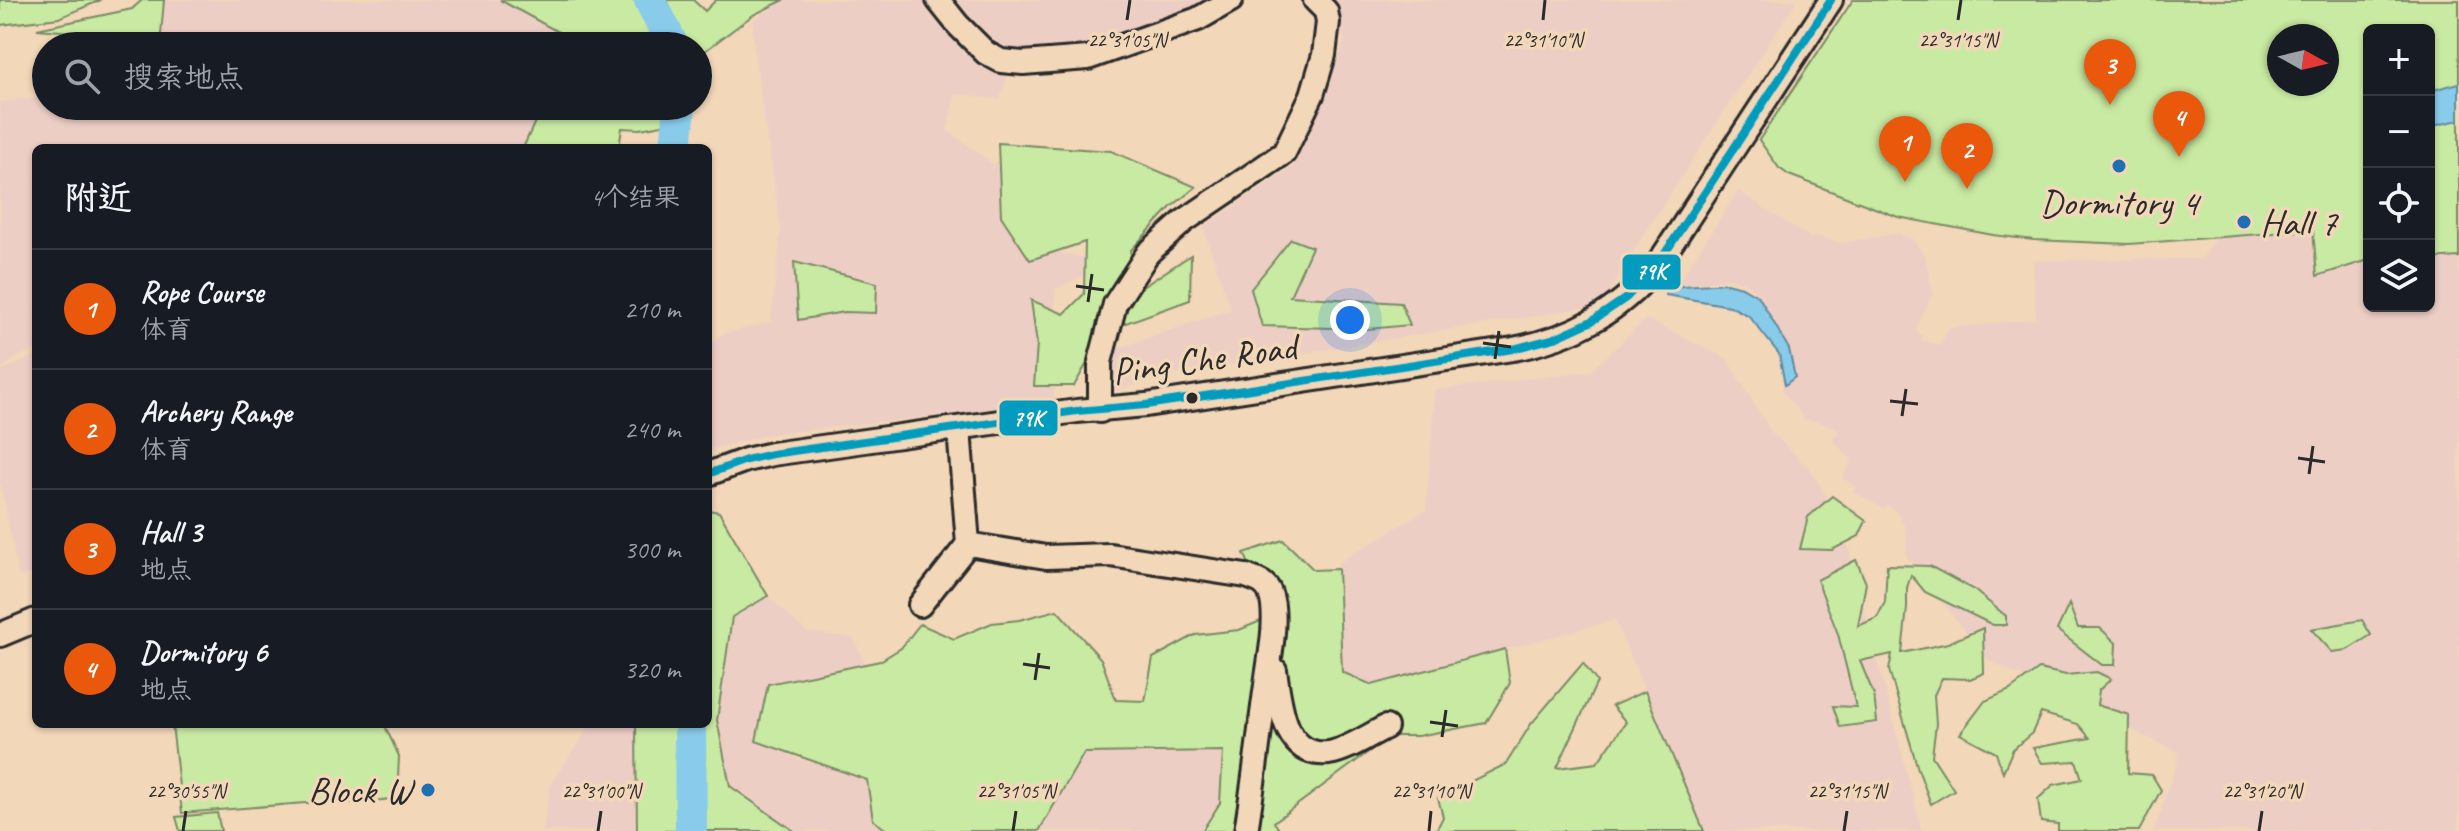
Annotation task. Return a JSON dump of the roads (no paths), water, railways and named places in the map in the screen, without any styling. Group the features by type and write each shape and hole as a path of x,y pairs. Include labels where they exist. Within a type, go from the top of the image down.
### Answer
{"street":[{"path":"938,0 986,53 1001,61 1023,63 1088,58 1198,19 1231,0"},
{"path":"1100,411 1100,362 1115,304 1148,253 1184,221 1284,153 1312,95 1324,55 1328,22 1326,11 1315,0"},
{"name":"Ping Che Road","path":"712,473 772,454 1077,411 1100,411 1513,349 1561,337 1589,324 1626,299 1656,267 1831,0"},
{"path":"920,605 968,544 959,429"},
{"path":"968,544 1046,557 1110,555 1246,576 1263,582 1270,591 1271,645 1246,831"},
{"path":"0,635 32,622"},
{"path":"1271,645 1283,720 1302,748 1329,753 1386,727"}],"water":[{"path":"2459,83 2459,120 2435,126 2435,89"},
{"path":"1726,283 1742,287 1759,297 1789,349 1795,377 1785,385 1779,354 1749,316 1730,306 1666,295 1665,291 1669,287"}],"waterway":[{"path":"650,0 666,32"},
{"path":"676,144 679,120"},
{"path":"690,728 691,831"}],"place":[{"name":"Hall 3","path":"2110,105"},
{"name":"Dormitory 6","path":"2179,157"},
{"name":"Dormitory 4","path":"2119,166"},
{"name":"Rope Course","path":"1905,182"},
{"name":"Archery Range","path":"1967,189"},
{"name":"Hall 7","path":"2244,222"},
{"name":"Block W","path":"428,790"}]}
